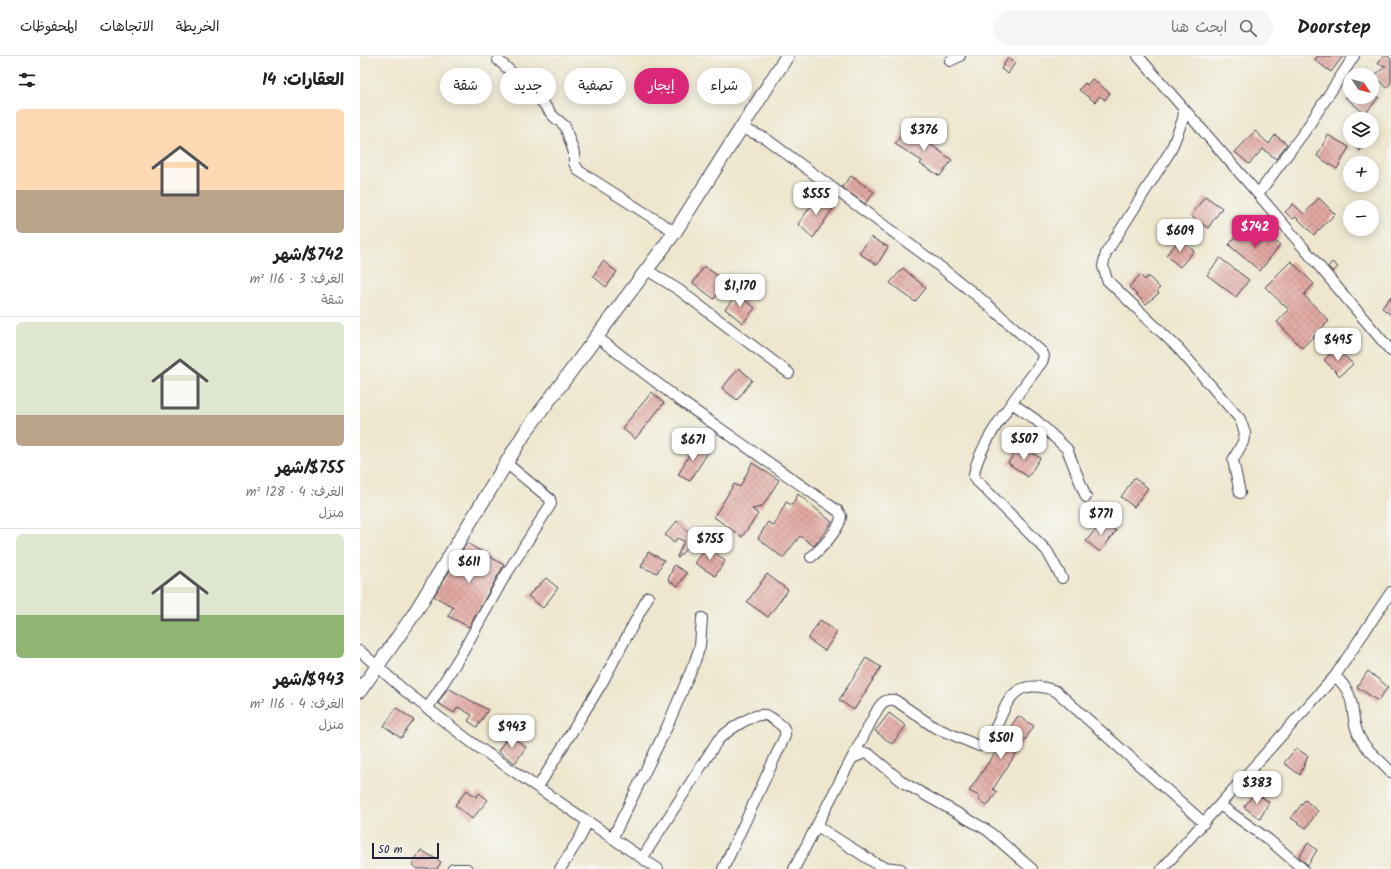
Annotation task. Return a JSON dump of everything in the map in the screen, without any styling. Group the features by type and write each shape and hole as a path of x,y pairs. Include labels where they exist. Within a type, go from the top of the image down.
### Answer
{"street":[{"path":"360,691 414,614 526,432 675,232 787,56"},
{"path":"950,61 960,56"},
{"path":"1138,56 1258,194 1391,351"},
{"path":"1258,194 1268,183 1305,131 1354,56"},
{"path":"498,60 534,92 553,116 564,126 574,153 574,163 579,171 675,232"},
{"path":"1184,110 1183,120 1170,150 1106,253 1103,266 1107,280 1178,348 1212,385 1243,423 1246,433 1243,442 1233,460 1240,493"},
{"path":"742,128 765,138 934,262 981,299 1042,352 1044,356 1042,362 1012,404 985,446 974,469 974,478 1047,551 1062,578"},
{"path":"647,270 679,290 788,373"},
{"path":"597,337 678,399 838,511 841,516 841,520 820,550 811,557"},
{"path":"1012,404 1036,420 1067,450 1086,497"},
{"path":"428,709 462,653 502,581 551,504 550,499 506,463"},
{"path":"1162,869 1335,676 1391,592"},
{"path":"538,786 602,683 648,597"},
{"path":"613,837 667,727 696,661 700,646 702,618"},
{"path":"360,651 428,709 499,762 538,786 587,822 613,837 658,869"},
{"path":"1335,676 1344,684 1350,695 1360,739 1391,772"},
{"path":"794,869 877,712 886,700 895,700 934,727 979,746 986,743 992,734 1007,702 1022,688 1034,686 1056,691 1204,823"},
{"path":"642,857 718,740 730,729 759,714 768,716 782,726 786,731 785,736 723,869"},
{"path":"853,758 864,753 869,754 904,783 987,830 1032,869"},
{"path":"1220,805 1276,845 1303,869"},
{"path":"560,869 581,836 587,822"},
{"path":"817,826 875,863 884,867 901,869"},
{"path":"453,869 466,869"}],"building":[{"path":"1318,56 1343,56 1331,72 1315,60"},
{"path":"1383,56 1388,56 1391,59 1391,83 1387,88 1379,79 1379,72 1386,66 1378,64"},
{"path":"1008,58 1015,63 1008,74 1001,69"},
{"path":"1092,79 1110,93 1105,100 1100,96 1095,102 1079,90 1085,83 1087,85"},
{"path":"1353,104 1373,104 1367,112 1363,112"},
{"path":"907,127 952,160 940,176 920,164 922,161 895,144"},
{"path":"1255,131 1269,144 1275,135 1287,144 1276,159 1263,149 1249,164 1235,152"},
{"path":"1328,135 1343,144 1343,148 1348,148 1337,169 1317,156"},
{"path":"851,176 874,192 865,204 842,187"},
{"path":"818,196 834,207 813,238 798,224"},
{"path":"1205,196 1222,208 1208,228 1191,216"},
{"path":"1319,198 1335,214 1314,235 1296,217 1293,219 1285,212 1293,204 1304,214"},
{"path":"1240,231 1257,245 1266,234 1280,245 1260,271 1229,245"},
{"path":"871,237 888,247 877,265 859,253"},
{"path":"1180,239 1194,251 1180,267 1166,255"},
{"path":"1220,258 1249,280 1236,297 1207,275"},
{"path":"603,261 617,272 606,287 593,276"},
{"path":"1291,261 1314,284 1304,295 1329,321 1302,348 1277,322 1289,310 1265,287"},
{"path":"1332,262 1338,267 1333,272 1328,267"},
{"path":"704,266 726,282 714,299 693,283"},
{"path":"903,268 926,288 915,302 890,283"},
{"path":"1140,275 1145,280 1148,276 1160,288 1157,291 1159,293 1146,304 1129,287"},
{"path":"737,294 755,308 743,323 725,309"},
{"path":"1391,296 1391,315 1382,308"},
{"path":"1336,348 1353,364 1340,376 1324,360"},
{"path":"739,368 752,380 737,400 722,388"},
{"path":"652,392 664,403 635,439 622,428"},
{"path":"696,442 709,451 690,481 678,475"},
{"path":"1020,445 1040,458 1028,477 1008,463"},
{"path":"752,463 779,480 762,507 752,509 758,514 742,537 714,517 734,484 740,487"},
{"path":"1134,478 1148,488 1134,507 1121,497"},
{"path":"798,494 832,522 814,546 800,536 783,558 758,538 768,522 774,526 786,502 792,505"},
{"path":"677,521 695,538 678,558 677,557 684,541 677,538 674,543 665,535"},
{"path":"1103,521 1116,531 1100,552 1086,541"},
{"path":"467,543 504,565 469,627 448,616 453,607 434,596"},
{"path":"708,546 725,561 715,576 695,563"},
{"path":"648,552 664,560 657,573 641,567"},
{"path":"674,565 687,573 678,586 668,580"},
{"path":"767,574 788,590 768,617 747,602"},
{"path":"546,578 558,588 543,608 528,596"},
{"path":"820,620 837,632 825,651 808,639"},
{"path":"866,658 881,667 854,710 839,700"},
{"path":"1368,671 1388,687 1378,701 1357,687"},
{"path":"448,688 488,710 477,727 468,721 472,715 458,707 454,713 438,703"},
{"path":"396,708 414,720 401,738 384,726"},
{"path":"889,713 906,726 892,744 875,731"},
{"path":"1018,716 1034,726 993,789 997,792 987,806 979,800 979,796 969,791 1000,746 998,745"},
{"path":"509,735 526,747 515,763 498,751"},
{"path":"1296,748 1308,756 1300,775 1284,763"},
{"path":"467,790 476,797 479,793 488,800 472,819 455,805"},
{"path":"1255,792 1269,802 1260,819 1244,807"},
{"path":"1305,800 1318,811 1306,828 1291,818"},
{"path":"1308,843 1317,850 1308,865 1299,857"},
{"path":"421,850 441,862 437,869 418,869 412,865"}]}
